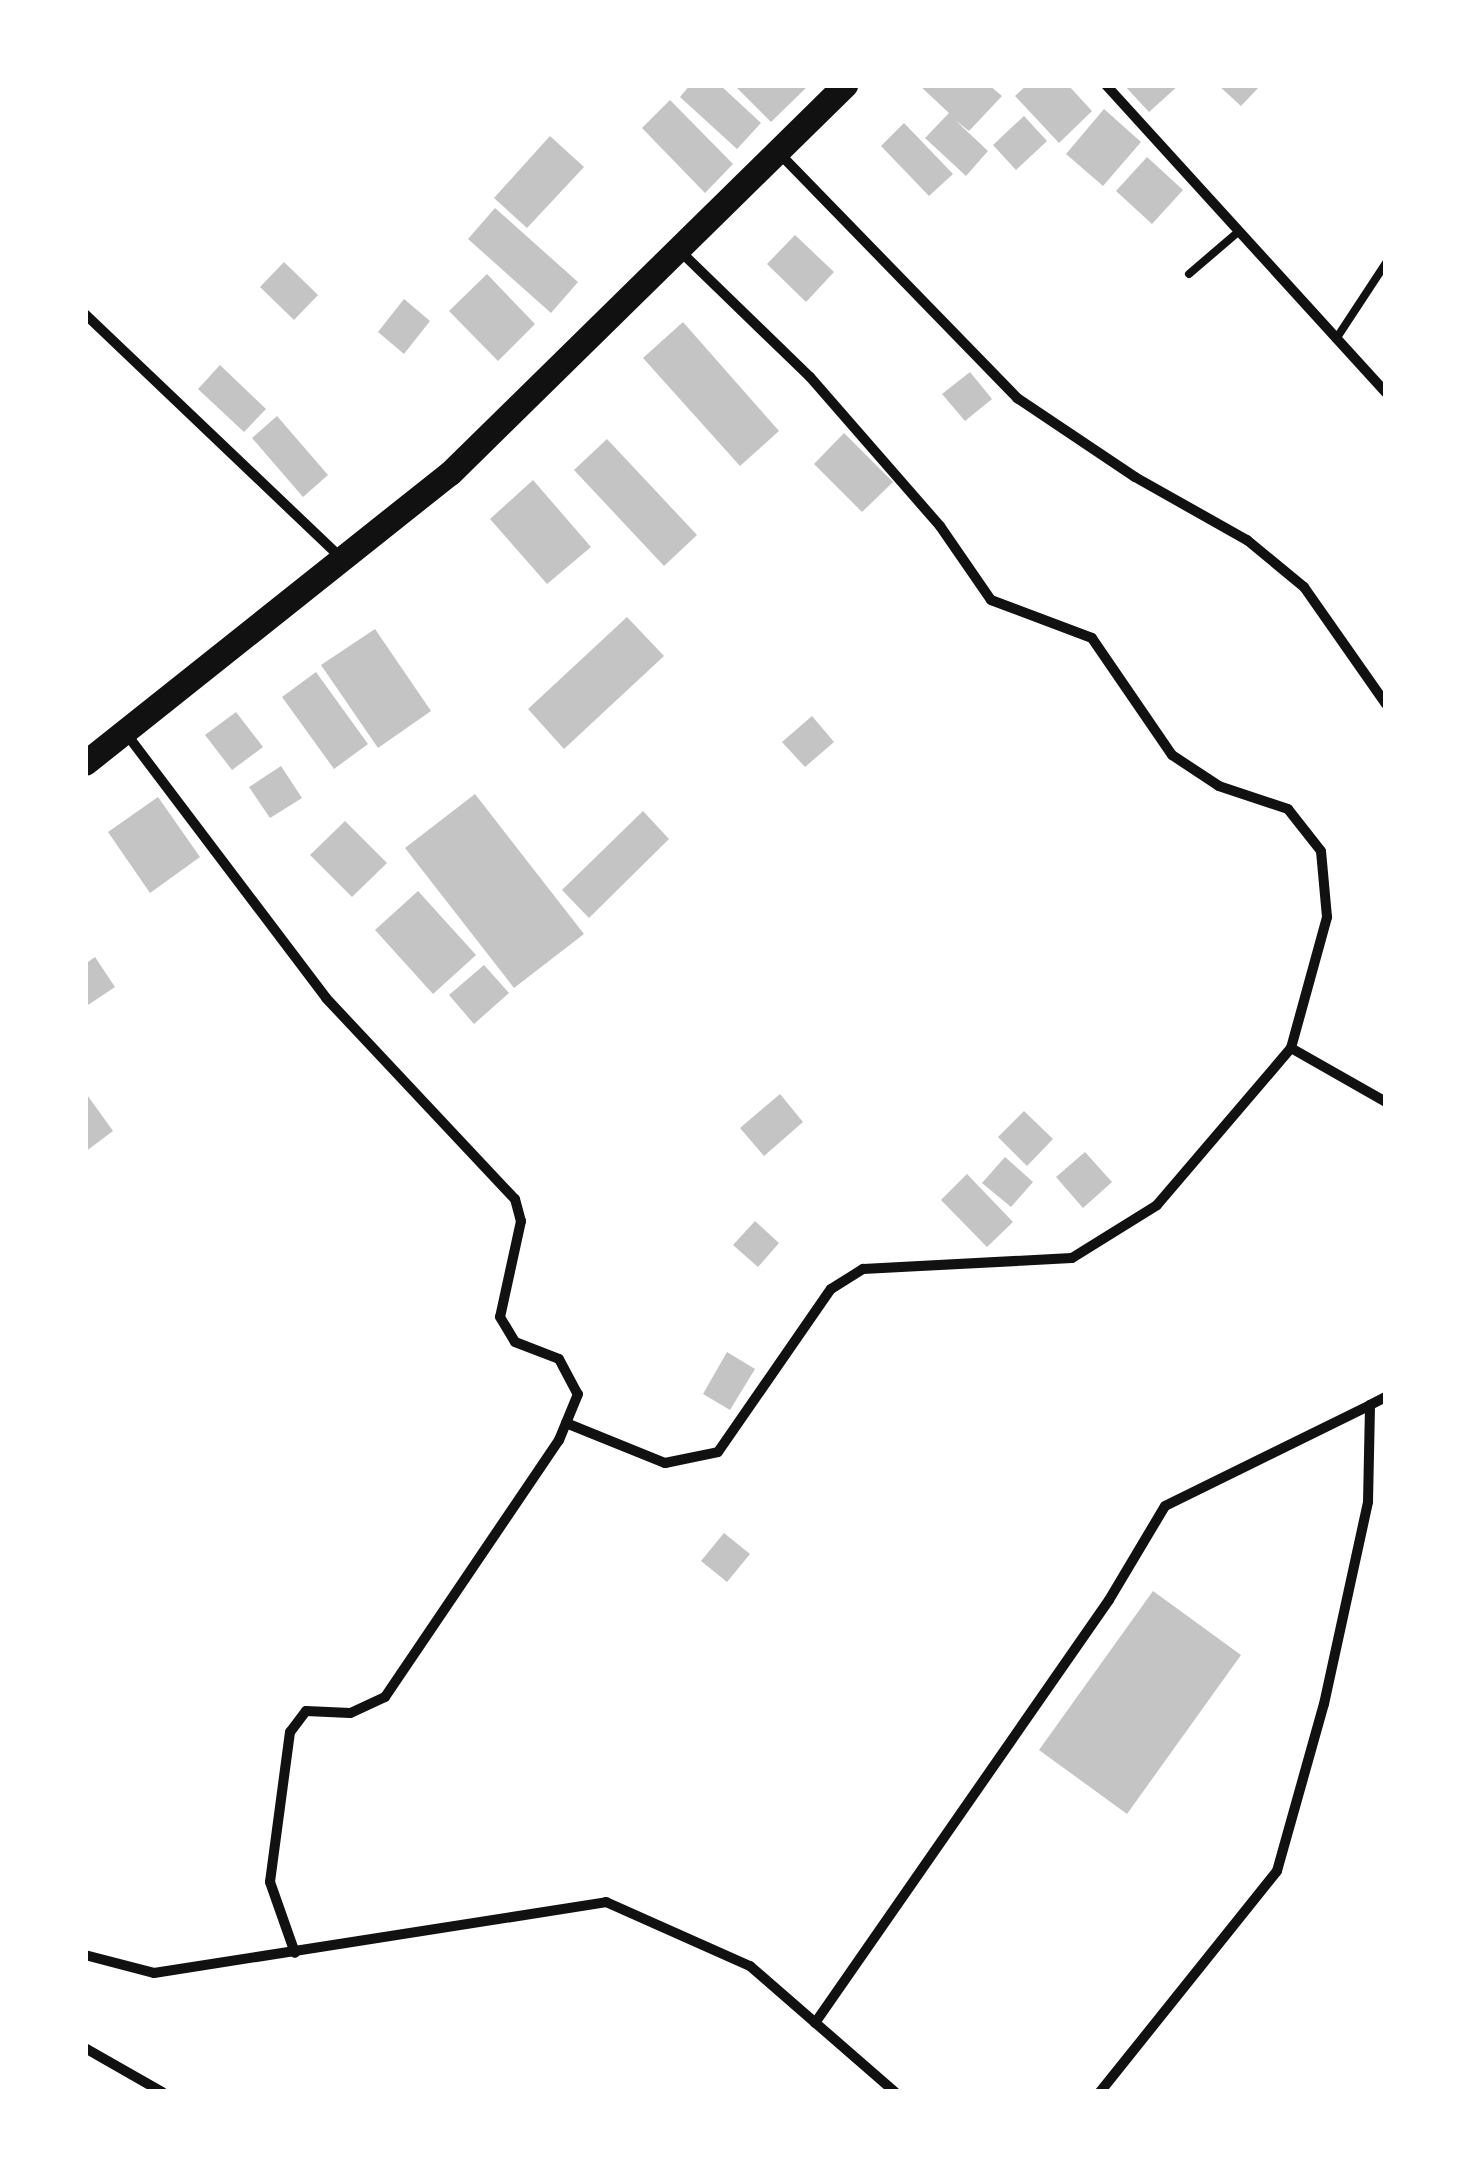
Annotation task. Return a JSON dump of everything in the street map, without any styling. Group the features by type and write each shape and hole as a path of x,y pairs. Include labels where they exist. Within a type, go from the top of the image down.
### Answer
{"main road":[{"path":"85,762 450,472 845,85"}],"street":[{"path":"1106,85 1386,393"},
{"path":"777,152 1017,398 1136,477 1247,540 1304,587 1386,704"},
{"path":"566,1422 665,1463 718,1452 830,1289 863,1269 1072,1258 1157,1205 1291,1048 1327,917 1321,851 1288,809 1219,786 1172,755 1092,638 991,600 940,526 810,377 678,249"},
{"path":"85,314 342,559"},
{"path":"124,731 326,998 515,1200 521,1221 500,1317 515,1342 559,1360 578,1394 559,1440 385,1698 350,1713 306,1711 290,1732 270,1882 295,1953"},
{"path":"1291,1048 1386,1102"},
{"path":"815,2022 1109,1600 1165,1506 1386,1398"},
{"path":"1100,2092 1277,1871 1324,1704 1368,1502 1370,1405"},
{"path":"85,1955 154,1974 606,1902 750,1966 894,2092"},
{"path":"85,2048 162,2092"}],"lane":[{"path":"1190,274 1238,232"},
{"path":"1336,339 1386,263"}],"building":[{"path":"690,85 720,85 761,123 737,149 680,97"},
{"path":"734,85 809,85 771,122"},
{"path":"919,85 989,85 1002,96 969,131 955,120 988,151 966,176 925,138 949,113"},
{"path":"1027,85 1068,85 1092,111 1059,143 1015,96"},
{"path":"1124,85 1179,85 1149,112"},
{"path":"1218,85 1261,85 1241,106"},
{"path":"670,100 733,164 705,193 642,128"},
{"path":"1104,109 1141,142 1103,186 1066,154"},
{"path":"1024,116 1047,141 1016,170 993,145"},
{"path":"904,123 953,174 929,196 881,146"},
{"path":"550,136 584,167 527,228 494,198"},
{"path":"1147,157 1183,190 1152,224 1116,191"},
{"path":"495,208 578,282 551,313 468,239"},
{"path":"795,235 834,272 806,302 767,264"},
{"path":"284,262 318,295 294,320 260,287"},
{"path":"487,274 535,324 498,361 449,311"},
{"path":"404,299 430,321 404,354 378,332"},
{"path":"683,322 779,431 740,466 643,358"},
{"path":"220,365 266,409 244,432 198,389"},
{"path":"970,372 992,399 965,421 942,394"},
{"path":"277,416 328,475 303,497 252,438"},
{"path":"844,433 893,482 862,512 814,464"},
{"path":"607,439 697,535 664,566 574,470"},
{"path":"533,480 591,547 547,584 490,519"},
{"path":"627,617 664,656 564,749 528,709"},
{"path":"375,629 431,711 378,748 321,665"},
{"path":"316,672 368,744 334,769 282,697"},
{"path":"236,712 263,747 232,770 205,735"},
{"path":"812,716 834,742 805,767 782,742"},
{"path":"281,766 302,798 270,818 249,787"},
{"path":"475,794 584,934 514,988 405,848"},
{"path":"158,797 200,857 150,893 108,832"},
{"path":"643,811 669,839 589,918 562,890"},
{"path":"345,821 387,863 352,897 310,855"},
{"path":"418,891 476,955 433,994 375,930"},
{"path":"95,957 115,987 85,1007 85,964"},
{"path":"484,965 509,993 474,1024 449,995"},
{"path":"85,1092 113,1131 85,1152"},
{"path":"780,1094 803,1122 764,1156 740,1128"},
{"path":"1024,1111 1053,1139 1027,1166 998,1137"},
{"path":"1085,1152 1112,1182 1083,1208 1056,1177"},
{"path":"1005,1157 1033,1182 1011,1207 982,1183"},
{"path":"967,1174 1013,1222 987,1247 941,1200"},
{"path":"755,1221 779,1243 758,1267 733,1245"},
{"path":"727,1352 755,1369 730,1410 703,1394"},
{"path":"724,1533 750,1554 727,1582 701,1561"},
{"path":"1153,1591 1241,1655 1127,1814 1039,1750"}]}
